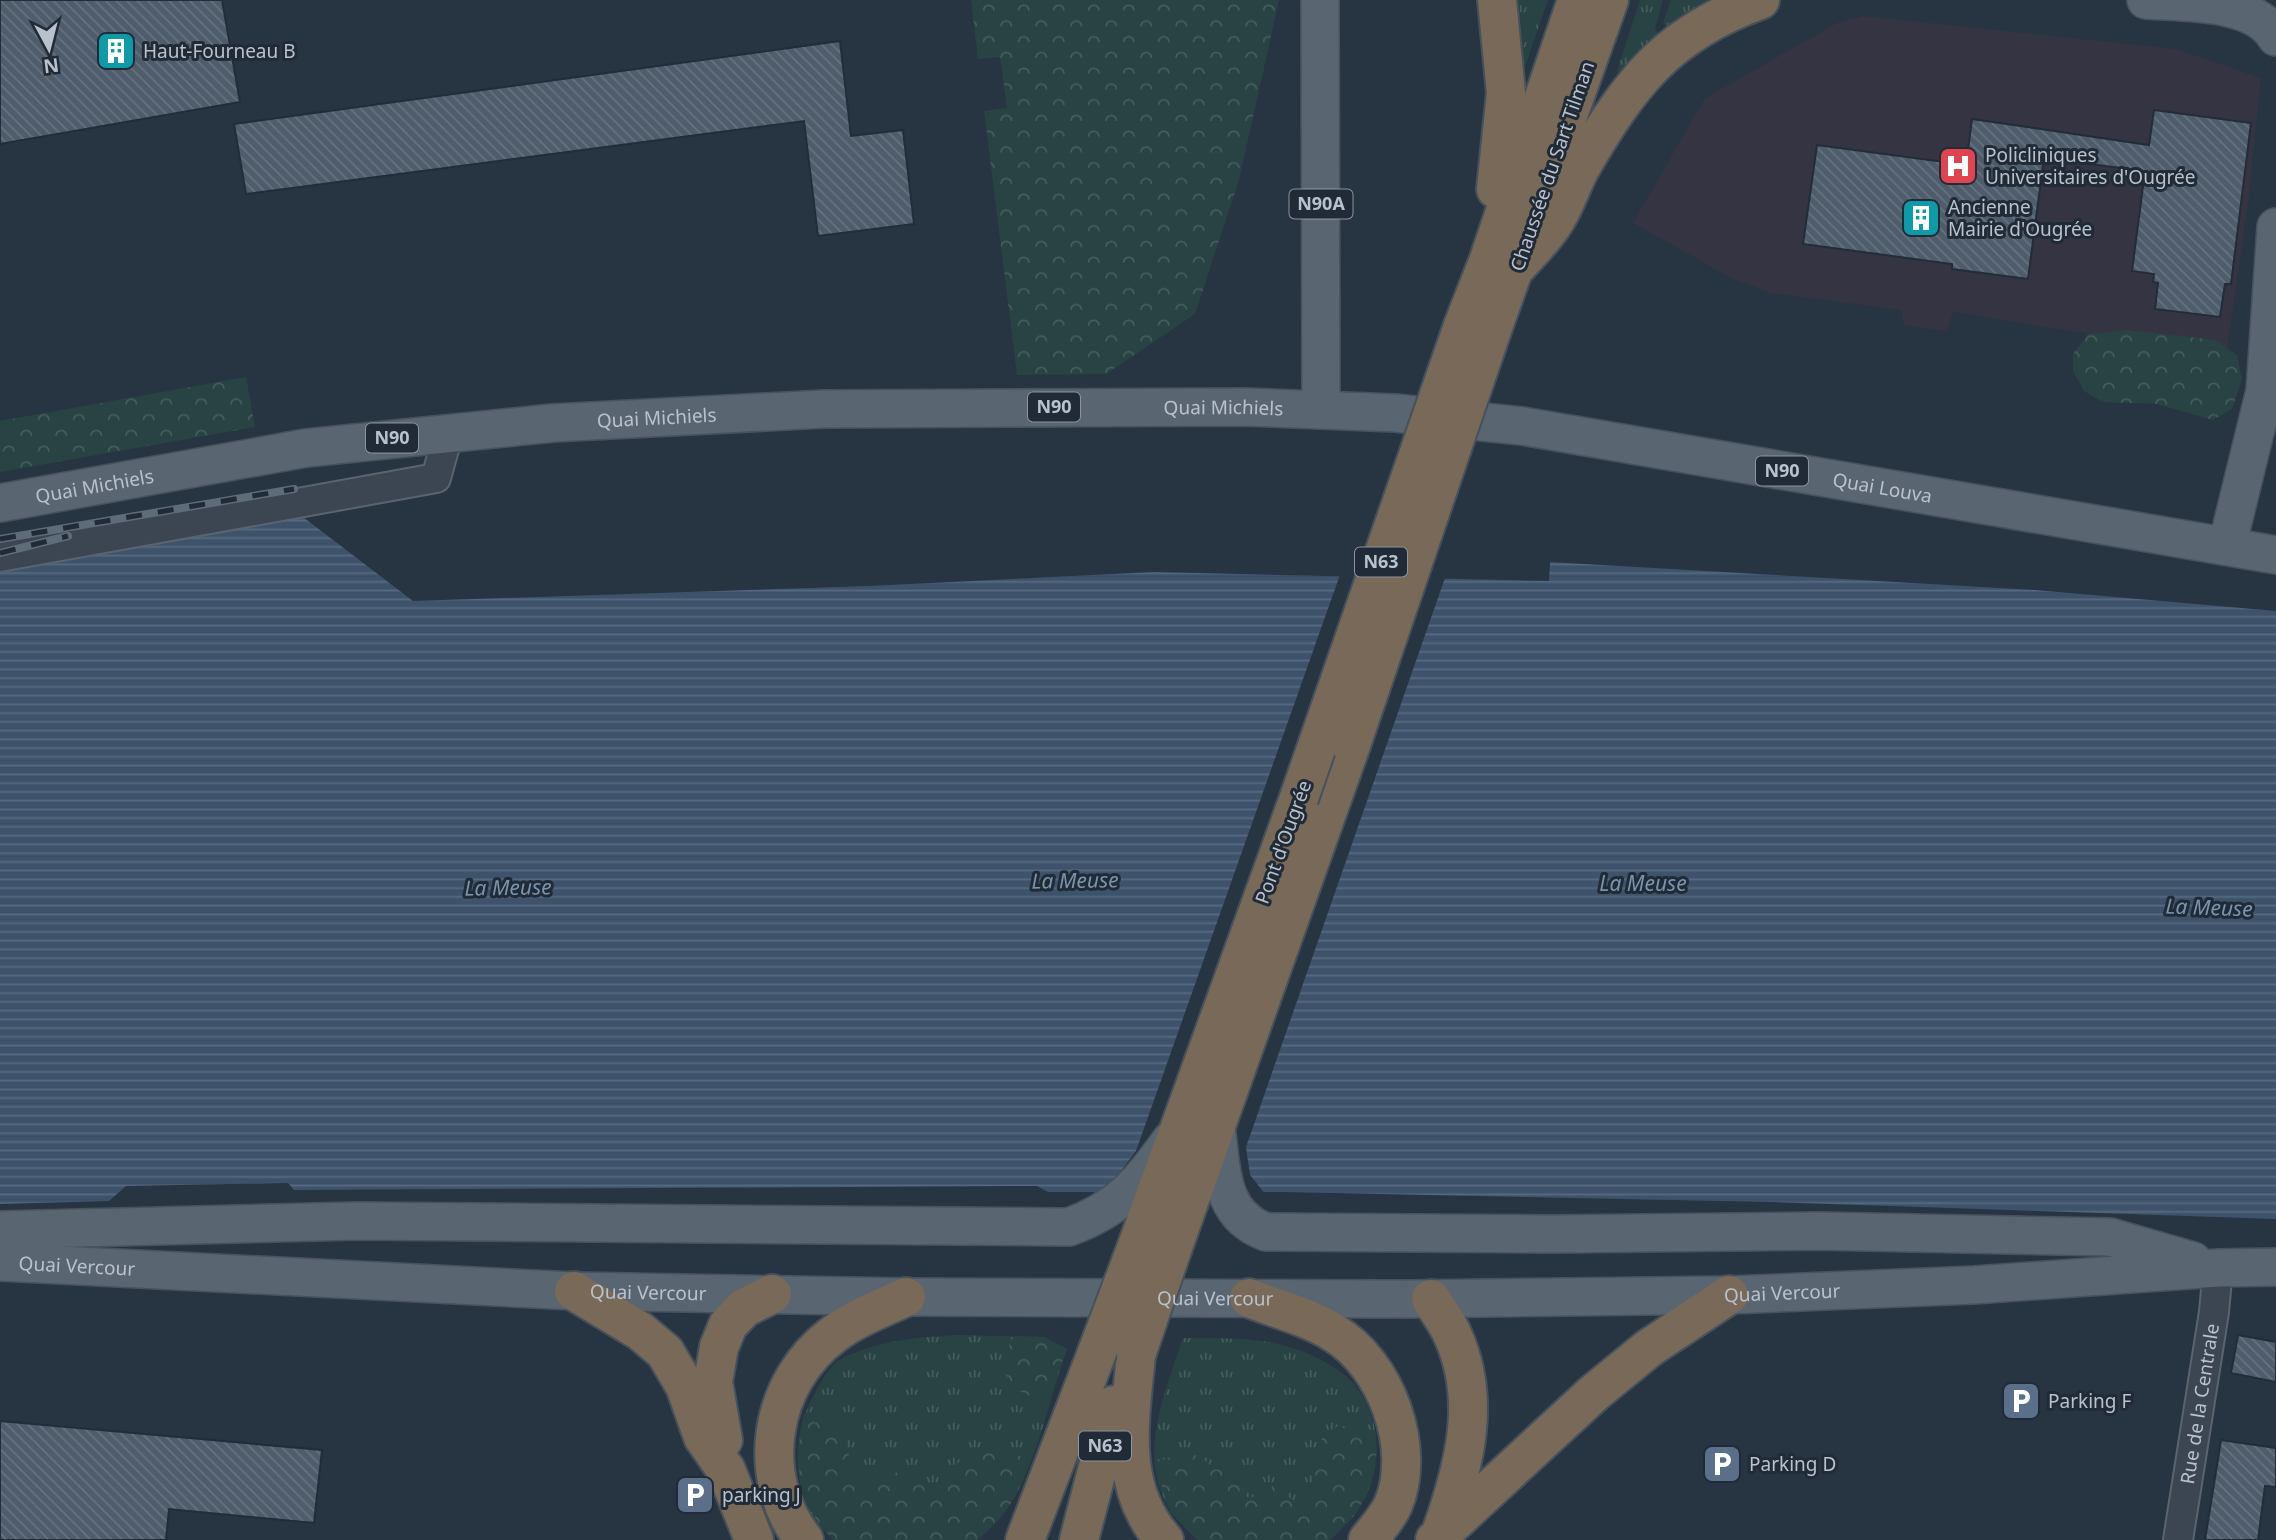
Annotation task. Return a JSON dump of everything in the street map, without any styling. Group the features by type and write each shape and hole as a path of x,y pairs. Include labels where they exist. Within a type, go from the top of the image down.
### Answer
{"highway":[{"path":"1497,0 1506,93 1503,264"},
{"name":"Chaussée du Sart Tilman","path":"1503,264 1577,0"},
{"name":"Chaussée du Sart Tilman","path":"1478,328 1609,0"},
{"path":"1503,264 1554,223 1580,170 1633,85 1674,46 1702,26 1760,0"},
{"name":"Pont d'Ougrée","path":"1136,1355 1199,1125 1478,328"},
{"name":"Pont d'Ougrée","path":"1076,1406 1096,1355 1199,1125"},
{"path":"574,1291 640,1331 665,1352 685,1386 703,1437 726,1470 754,1540"},
{"path":"726,1470 723,1429 713,1382 715,1363 728,1325 744,1308 772,1294"},
{"path":"1437,1537 1594,1393 1649,1348 1729,1295"},
{"path":"804,1540 785,1510 774,1456 782,1401 800,1367 835,1334 868,1314 906,1297"},
{"path":"1249,1298 1334,1332 1357,1352 1383,1391 1398,1430 1399,1471 1393,1503 1368,1540"},
{"path":"1430,1299 1453,1335 1467,1389 1465,1452 1458,1485 1437,1537"},
{"path":"1136,1355 1130,1424 1131,1474 1148,1520 1164,1540"},
{"name":"N63","path":"1079,1540 1114,1403 1136,1355"},
{"path":"1001,1540 1076,1406"},
{"name":"N63","path":"1025,1540 1035,1523 1076,1406"}],"main road":[{"name":"N90A","path":"1320,0 1321,409"},
{"path":"2146,0 2236,8 2271,20"},
{"path":"2227,545 2265,391 2276,227"},
{"name":"Quai Michiels","path":"0,503 306,449 449,431 644,417 824,410 1077,406 1321,409"},
{"name":"Quai Louva","path":"1321,409 1522,426 2276,555"},
{"path":"0,1230 356,1221 1069,1227 1094,1218 1122,1200 1199,1125 1234,1210 1250,1226 1266,1231 1553,1234 1819,1231 2110,1237 2218,1268"},
{"name":"Quai Vercour","path":"0,1262 153,1272 574,1291 906,1297 1430,1299 1729,1295 1974,1285 2218,1268 2276,1267"},
{"name":"Quai Vercour","path":"0,1275 153,1272"}],"street":[{"path":"0,558 436,478 449,431"},
{"name":"Rue de la Centrale","path":"2178,1540 2214,1312 2218,1268"}],"shaded area":[{"name":"Policliniques Universitaires d'Ougrée","path":"1863,16 2176,49 2261,78 2248,203 2226,356 1953,312 1947,331 1904,325 1901,310 1770,293 1733,279 1633,223 1705,98 1837,23"}],"green space":[{"path":"971,0 1279,0 1239,180 1195,314 1106,374 1017,375 984,111 1007,108 1000,57 978,59"},
{"path":"1510,0 1548,0 1522,75"},
{"path":"1640,0 1663,0 1655,29 1663,41 1621,76 1617,71"},
{"path":"1671,0 1729,0 1672,34 1663,23"},
{"path":"2128,330 2216,340 2237,355 2242,380 2232,409 2213,420 2157,404 2103,402 2084,391 2073,371 2073,354 2088,334"},
{"path":"246,377 255,427 0,472 0,421"},
{"path":"956,1335 1044,1337 1067,1349 1034,1452 1012,1500 996,1522 977,1540 834,1540 812,1516 805,1501 798,1470 799,1438 803,1422 823,1379 841,1359 868,1348 912,1339"},
{"path":"1014,1336 1044,1337 1067,1349 1051,1393 1041,1399 1018,1390 1006,1376 1005,1358"},
{"path":"1183,1338 1247,1339 1294,1348 1336,1369 1350,1380 1361,1394 1375,1428 1376,1464 1365,1498 1353,1517 1330,1540 1198,1540 1176,1518 1162,1494 1155,1470 1154,1445 1165,1392"},
{"path":"804,1413 833,1419 842,1434 862,1485 889,1469 928,1487 939,1484 955,1470 956,1464 993,1447 1010,1449 1029,1466 1009,1507 977,1540 834,1540 812,1512 801,1481 799,1448"},
{"path":"1338,1426 1375,1431 1375,1465 1368,1492 1361,1504 1330,1540 1198,1540 1170,1512 1154,1463 1186,1454 1200,1457 1213,1469 1230,1473 1246,1497 1260,1497 1273,1486 1293,1500 1308,1503 1316,1494 1311,1464 1316,1447 1321,1439"}],"water":[{"name":"La Meuse","path":"303,517 413,601 869,586 1154,572 1549,581 1550,562 2035,590 2276,611 2276,1219 1772,1202 1283,1192 1048,1192 1037,1186 294,1190 288,1183 126,1186 109,1201 0,1204 0,573"}],"pier":[{"path":"1341,572 1446,575 1246,1147 1250,1175 1266,1195 1091,1196 1115,1179 1136,1151"}],"building":[{"name":"Haut-Fourneau B","path":"0,0 222,0 240,102 0,144"},
{"path":"840,41 851,136 903,130 914,224 818,236 804,121 246,194 234,124"},
{"path":"2154,110 2251,123 2231,284 2225,284 2220,317 2155,309 2158,283 2153,282 2154,274 2132,271 2145,171 2044,158 2028,279 1952,269 1952,264 1803,244 1817,145 1966,165 1972,119 2149,145"},
{"path":"2238,1335 2276,1342 2276,1382 2231,1373"},
{"path":"0,1421 322,1450 314,1523 169,1509 166,1540 0,1540"},
{"path":"2221,1440 2276,1448 2276,1487 2265,1486 2258,1540 2205,1540"}],"railway":[{"path":"0,539 294,489"},
{"path":"0,553 68,536"}],"place":[{"name":"Haut-Fourneau B","path":"116,51"},
{"name":"Policliniques Universitaires d'Ougrée","path":"1958,166"},
{"name":"Ancienne Mairie d'Ougrée","path":"1921,218"},
{"name":"Parking F","path":"2021,1401"},
{"name":"Parking D","path":"1722,1464"},
{"name":"parking J","path":"695,1495"}]}
